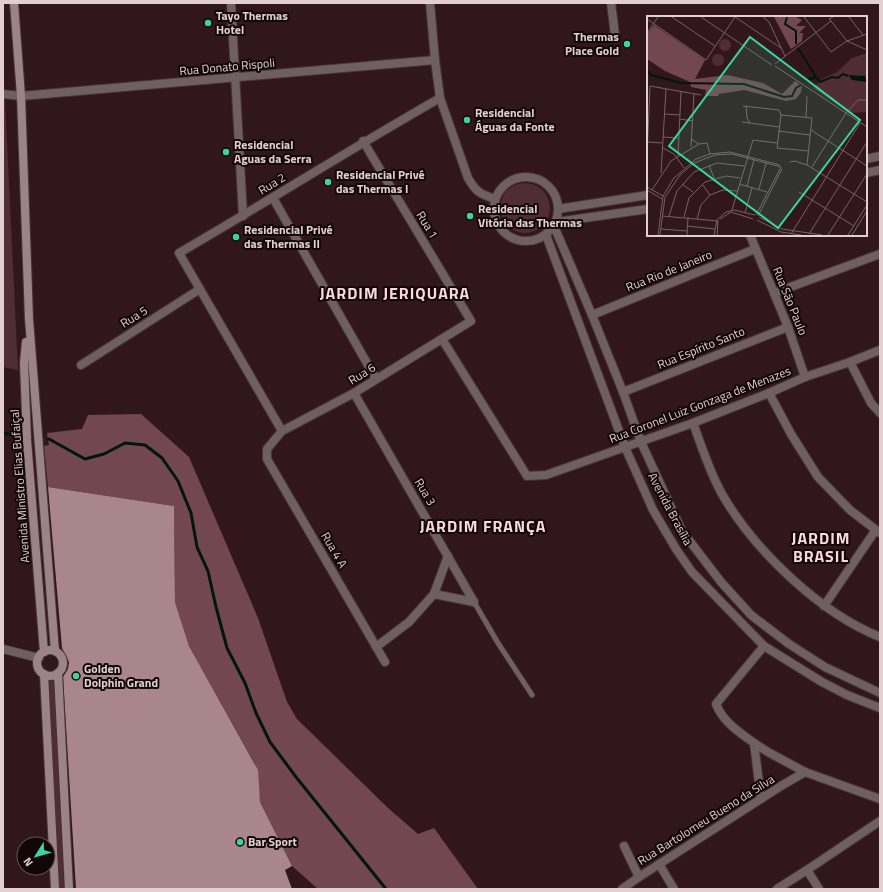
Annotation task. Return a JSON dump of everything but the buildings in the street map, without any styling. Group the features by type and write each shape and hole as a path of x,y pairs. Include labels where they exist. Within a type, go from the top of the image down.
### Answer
{"main road":[{"name":"Avenida Ministro Elias Bufaiçal","path":"14,3 21,96 29,319 55,651"},
{"name":"Avenida Ministro Elias Bufaiçal","path":"29,319 24,363 27,440 42,655"},
{"path":"48,651 55,651 59,653 63,660 62,667 58,673 51,676 44,674 38,665 42,655 48,651"},
{"path":"58,673 69,889"},
{"path":"44,674 54,889"}],"street":[{"path":"231,3 244,216"},
{"path":"430,3 440,98 468,178 473,187 480,194 495,199"},
{"path":"611,3 615,35"},
{"name":"Rua Donato Rispoli","path":"3,94 21,96 435,60"},
{"name":"Rua 2","path":"200,289 179,253 244,216 363,141 440,98"},
{"name":"Rua 1","path":"363,141 471,320"},
{"path":"867,159 880,156"},
{"path":"867,173 880,170"},
{"path":"526,177 536,178 545,183 552,190 557,199 558,209 555,224 546,235 537,240 527,242 516,241 507,236 500,229 495,220 493,210 495,199 499,190 506,183 516,178 526,177"},
{"path":"558,209 647,195"},
{"path":"273,198 376,379"},
{"path":"555,224 647,209"},
{"name":"Avenida Brasília","path":"555,224 623,392 641,442 682,531 721,582 750,615 789,644 825,667 880,693"},
{"name":"Avenida Brasília","path":"546,235 625,447 654,510 676,549 692,572 764,646 846,695 880,708"},
{"name":"Rua São Paulo","path":"750,236 788,327 805,377"},
{"name":"Rua Rio de Janeiro","path":"592,315 755,249"},
{"path":"774,293 880,254"},
{"path":"200,289 282,431"},
{"name":"Rua 5","path":"81,365 200,289"},
{"name":"Rua 6","path":"267,449 282,431 354,393 471,320"},
{"name":"Rua Espírito Santo","path":"623,392 788,327"},
{"name":"Rua Coronel Luiz Gonzaga de Menazes","path":"442,339 527,476 546,475 641,442 768,394 805,377 880,350"},
{"path":"850,362 871,403 880,413"},
{"name":"Rua 3","path":"354,393 474,602"},
{"path":"768,394 818,477 850,510 878,532 824,606"},
{"path":"694,423 707,463 722,494 751,536 784,571 824,606 871,634 880,637"},
{"name":"Rua 4 A","path":"267,449 267,459 385,662"},
{"path":"376,647 409,622 434,594 448,556"},
{"path":"434,594 474,602"},
{"path":"764,646 716,704 719,712 733,727 754,743 805,772 880,799"},
{"path":"3,649 42,655"},
{"path":"754,743 761,799"},
{"name":"Rua Bartolomeu Bueno da Silva","path":"622,889 805,772"},
{"path":"777,889 880,821"},
{"path":"624,846 639,877"},
{"path":"659,864 674,889"},
{"path":"807,870 819,889"}],"lane":[{"path":"474,602 532,695"}],"shaded area":[{"path":"3,78 4,79 18,370 3,367"},
{"path":"520,183 530,183 543,190 550,203 550,213 543,226 530,233 520,233 511,229 504,222 500,213 500,203 504,194 511,187"},
{"path":"141,414 189,457 258,618 287,702 297,719 388,808 418,834 434,828 478,889 318,889 292,866 260,802 255,764 189,646 175,602 174,506 48,487 44,446 49,445 47,433 82,429 88,415"},
{"path":"51,680 54,682 64,889 58,889 48,683"}],"waterway":[{"path":"3,433 14,435"},
{"path":"49,439 85,459 104,454 125,443 145,445 162,458 178,481 191,513 197,547 208,571 227,648 245,683 256,713 270,742 296,777 386,889"}],"place":[{"name":"Tayo Thermas Hotel","path":"208,23"},
{"name":"Thermas Place Gold","path":"627,44"},
{"name":"Residencial Águas da Fonte","path":"467,120"},
{"name":"Residencial Aguas da Serra","path":"226,152"},
{"name":"Residencial Privé das Thermas I","path":"328,182"},
{"name":"Residencial Vitória das Thermas","path":"470,216"},
{"name":"Residencial Privé das Thermas II","path":"236,237"},
{"name":"Golden Dolphin Grand","path":"76,676"},
{"name":"Bar Sport","path":"240,842"}],"district":[{"name":"JARDIM JERIQUARA","path":"395,293"},
{"name":"JARDIM FRANÇA","path":"483,526"},
{"name":"JARDIM BRASIL","path":"821,547"}]}
